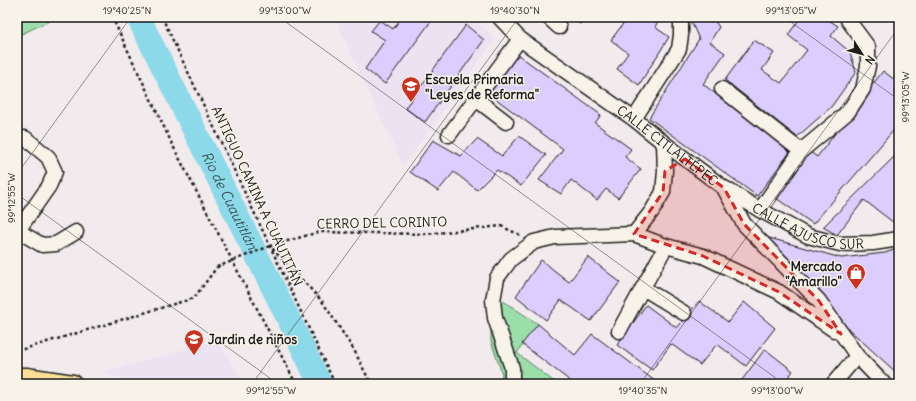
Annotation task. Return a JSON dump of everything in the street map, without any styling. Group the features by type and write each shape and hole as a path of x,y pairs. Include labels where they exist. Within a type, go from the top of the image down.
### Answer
{"main road":[{"path":"17,377 74,384"}],"street":[{"name":"CALLE CITLALTÉPEC","path":"499,17 520,39 634,119 724,188 744,224 819,301 857,356 884,384"},
{"path":"548,17 559,27"},
{"path":"634,119 679,49 681,17"},
{"path":"760,210 801,151 848,112 863,90 868,66 868,46 848,20"},
{"path":"449,135 520,39"},
{"path":"722,89 801,151"},
{"path":"476,99 506,122"},
{"path":"25,138 48,157 55,172 49,186 17,232 42,245 56,244 76,232"},
{"path":"634,234 652,211 663,192 665,171 664,143"},
{"path":"665,171 685,159"},
{"name":"CALLE AJUSCO SUR","path":"724,188 760,210 808,236 840,244 873,243 899,239"},
{"path":"512,384 512,368 495,318 493,300 498,278 511,259 534,242 555,237 634,234 666,246 703,256 779,292 841,334"},
{"path":"619,331 666,246"},
{"path":"643,288 684,313"},
{"path":"833,384 857,356"}],"path":[{"path":"112,17 173,146 296,384"},
{"name":"ANTIGUO CAMINA A CUAUTITÁN","path":"162,17 335,384"},
{"name":"CERRO DEL CORINTO","path":"17,351 194,298 217,267 270,246 319,232 427,234 501,226 534,242"},
{"path":"270,246 322,301 354,350 368,378 375,384"}],"highlighted area":[{"path":"685,159 724,188 744,224 819,301 841,334 779,292 703,256 634,234 663,192 665,171"}],"shaded area":[{"name":"Escuela Primaria \"Leyes de Reforma\"","path":"334,17 472,17 495,39 403,166"},
{"name":"Jardin de niños","path":"218,340 244,384 131,384 104,372"}],"green space":[{"path":"17,17 58,17 17,36"},
{"path":"491,293 538,324 517,353 557,384 500,384 502,374 491,341"}],"building":[{"path":"402,17 434,17 385,84 365,69 385,40 371,31 380,20 393,29"},
{"path":"571,17 586,17 580,24"},
{"path":"628,17 660,17 655,27 669,37 639,85 617,69 628,53 611,40"},
{"path":"689,17 712,17 719,27 710,42 725,53 703,84 790,152 757,196 649,118 699,39"},
{"path":"801,17 824,17 838,26 831,36 850,52 856,72 831,107 797,137 725,80 754,40 774,53 762,70 781,83 807,50 788,35"},
{"path":"466,25 484,40 425,122 405,108"},
{"path":"517,54 601,115 595,123 631,149 625,157 641,169 618,198 606,189 597,200 571,180 561,194 539,180 563,149 488,93"},
{"path":"883,71 899,83 899,124 813,224 773,196 809,151 817,157"},
{"path":"519,136 546,155 521,186 497,170 477,190 454,172 438,191 410,172 433,140 461,156 477,139 502,156"},
{"path":"899,152 898,226 864,200 837,235 823,227"},
{"name":"Mercado \"Amarillo\"","path":"766,237 841,258 885,253 899,248 899,375 842,323"},
{"path":"588,257 620,282 591,321 561,300 546,320 516,296 541,260 569,282"},
{"path":"699,301 728,322 744,302 775,328 746,366 717,344 700,365 671,344 652,370 617,345 646,305 677,328"},
{"path":"538,324 575,355 592,334 659,384 574,384 522,344"},
{"path":"765,349 793,371 783,384 739,384"}],"waterway":[{"name":"Rio de Cuautitlán","path":"138,17 320,384"}],"place":[{"name":"Escuela Primaria \"Leyes de Reforma\"","path":"411,103"},
{"name":"Mercado \"Amarillo\"","path":"856,290"},
{"name":"Jardin de niños","path":"194,356"}]}
